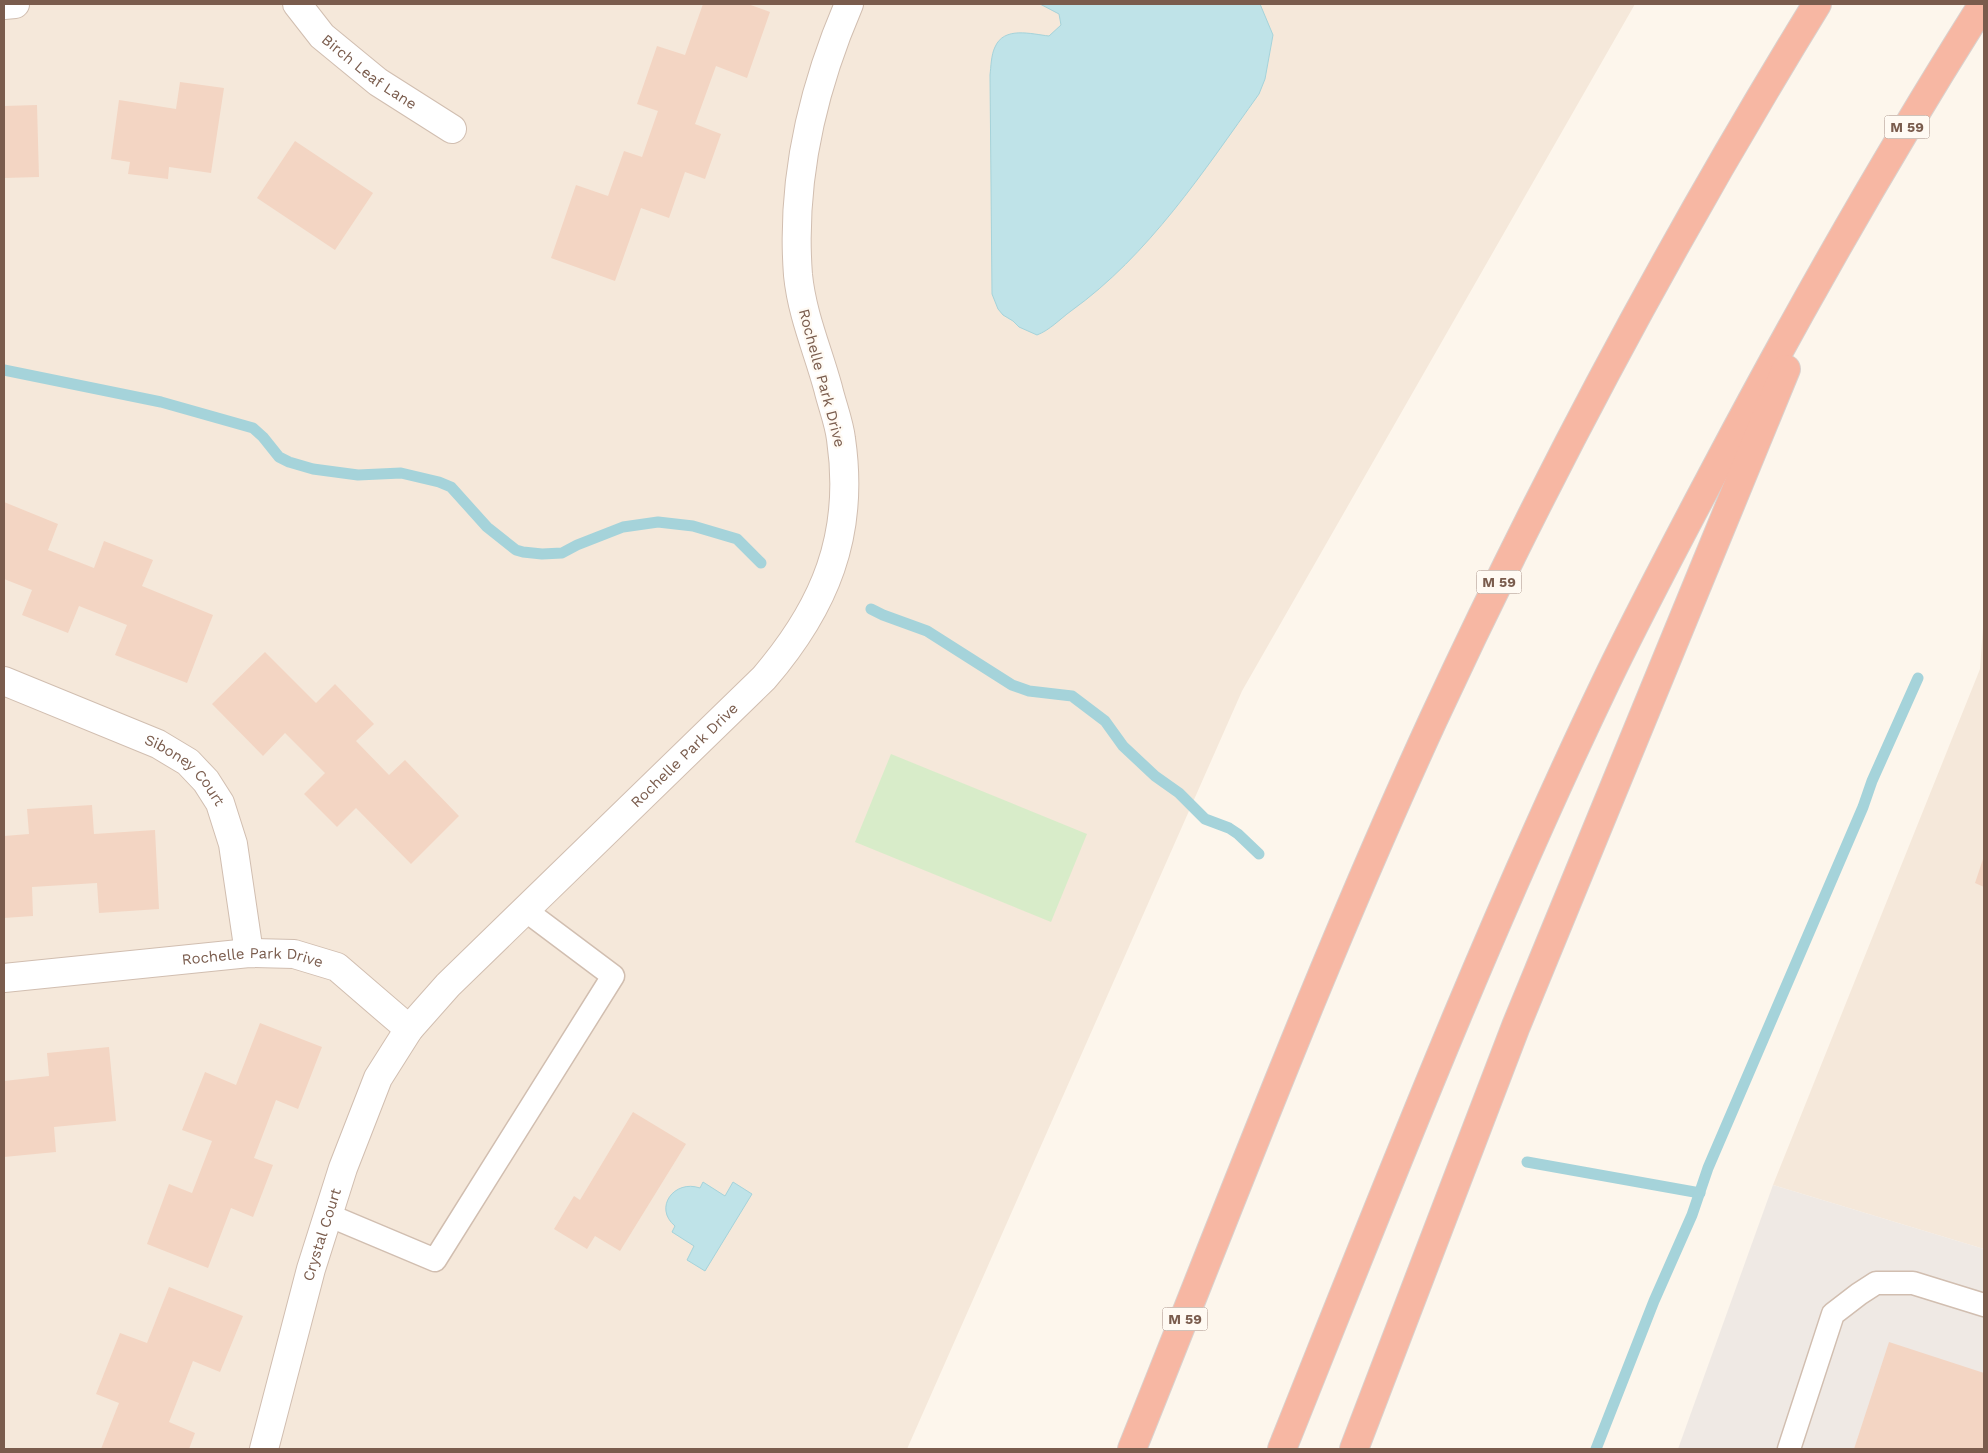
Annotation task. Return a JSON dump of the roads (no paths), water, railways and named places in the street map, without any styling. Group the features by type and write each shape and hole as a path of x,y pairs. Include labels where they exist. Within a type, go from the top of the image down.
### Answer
{"highway":[{"name":"M 59","path":"1132,1449 1292,1052 1390,816 1434,720 1538,504 1617,352 1701,197 1817,4"},
{"name":"M 59","path":"1282,1449 1442,1051 1529,850 1606,682 1661,572 1733,436 1834,252 1903,132 1983,4"},
{"path":"1354,1449 1516,1026 1834,252"}],"street":[{"path":"4,5 15,4"},
{"name":"Birch Leaf Lane","path":"296,4 322,36 378,82 452,129"},
{"name":"Rochelle Park Drive","path":"4,978 249,953 294,954 337,967 409,1029 448,985 764,678 786,652 810,617 830,573 843,521 844,473 841,438 805,317 800,285 797,236 798,186 806,137 834,39 849,4"},
{"name":"Siboney Court","path":"4,681 158,744 188,762 206,780 220,803 233,844 249,953"},
{"name":"Crystal Court","path":"264,1449 311,1269 343,1168 378,1078 409,1029"}],"lane":[{"path":"328,1215 435,1260 614,976 525,910"},
{"path":"1789,1449 1834,1314 1859,1294 1876,1282 1913,1283 1984,1305"}],"water":[{"path":"1040,4 1260,4 1273,35 1265,79 1259,94 1173,211 1150,238 1099,289 1051,327 1037,335 1019,327 1003,315 998,309 992,294 990,75 992,57 999,40 1005,36 1019,33 1049,36 1061,25 1059,14"},
{"path":"703,1182 725,1196 733,1182 752,1194 705,1271 687,1260 694,1246 672,1232 675,1226 669,1219 666,1211 666,1204 675,1191 691,1186 700,1188"}],"waterway":[{"path":"4,370 161,402 253,428 279,457 313,469 358,475 401,473 439,482 451,487 487,527 516,550 523,552 542,554 562,553 623,527 658,522 693,526 737,539 761,563"},
{"path":"871,609 927,631 1012,685 1029,691 1072,696 1105,721 1123,746 1155,776 1179,793 1205,819 1229,828 1259,854"},
{"path":"1596,1449 1654,1301 1692,1215 1708,1168 1863,807 1872,781 1918,678"},
{"path":"1527,1162 1700,1193"}]}
